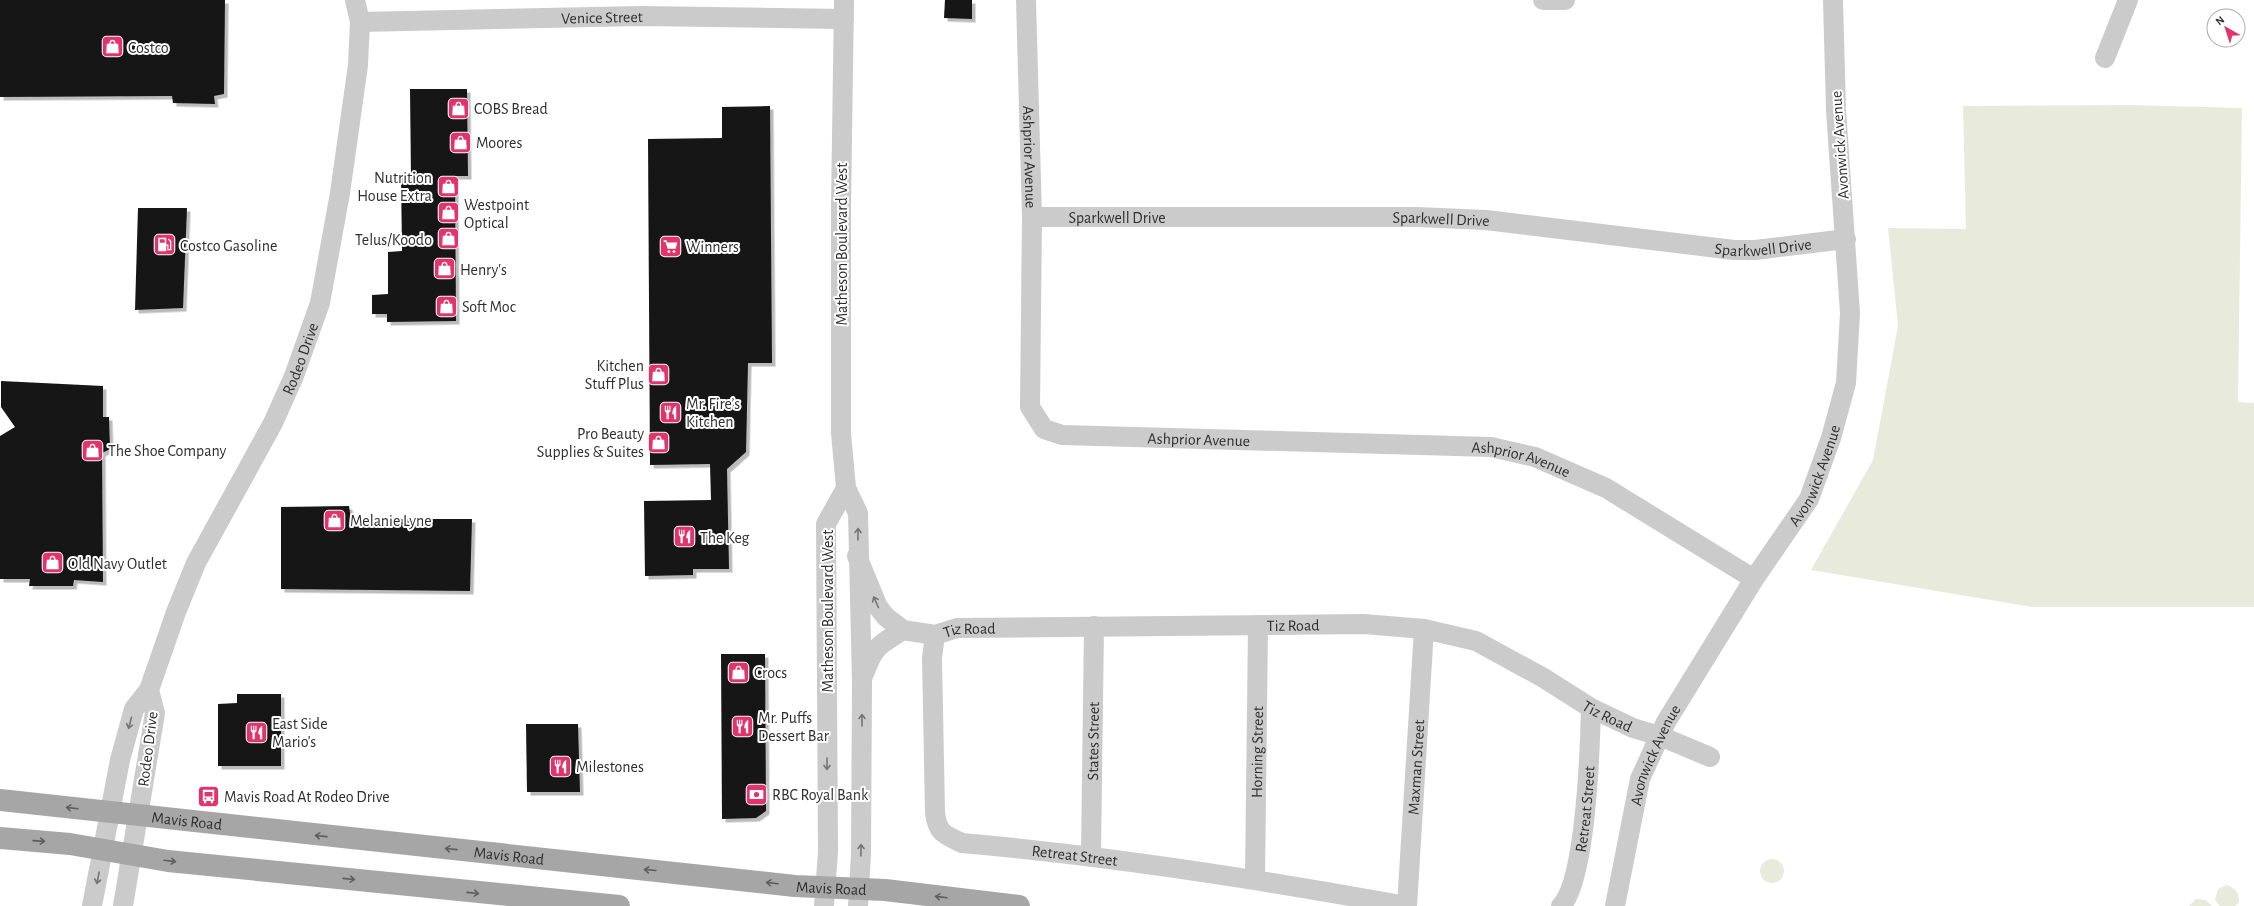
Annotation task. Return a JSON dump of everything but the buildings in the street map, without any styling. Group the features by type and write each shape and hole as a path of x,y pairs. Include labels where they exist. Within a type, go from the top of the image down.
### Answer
{"main road":[{"name":"Mavis Road","path":"0,800 583,864 824,897 858,897 1019,906"},
{"path":"0,838 70,844 168,861 619,906"}],"street":[{"name":"Rodeo Drive","path":"92,906 120,760 134,709 149,690 176,612 196,563 272,423 294,376 320,303 341,186 358,65 360,22 355,0"},
{"name":"Ashprior Avenue","path":"1026,0 1032,217 1030,407 1044,429 1062,435 1491,447 1535,457 1606,488 1754,579"},
{"path":"1543,0 1564,0"},
{"name":"Avonwick Avenue","path":"1615,906 1640,779 1666,722 1754,579 1809,499 1832,438 1846,383 1850,313 1836,110 1833,0"},
{"path":"2105,58 2128,0"},
{"name":"Venice Street","path":"360,22 844,10"},
{"name":"Matheson Boulevard West","path":"844,10 841,434 846,488 858,513 857,556 862,683 858,897"},
{"name":"Sparkwell Drive","path":"1032,217 1417,217 1486,220 1734,250 1755,250 1846,239"},
{"name":"Matheson Boulevard West","path":"824,897 828,852 826,524 846,488"},
{"name":"Tiz Road","path":"857,556 878,607 886,617 903,630 935,635 958,628 1364,624 1424,629 1476,641 1542,677 1591,708 1633,728 1660,736 1710,757"},
{"name":"Horning Street","path":"1255,878 1258,625"},
{"name":"States Street","path":"1091,855 1094,626"},
{"name":"Maxman Street","path":"1407,906 1424,629"},
{"path":"862,683 871,656 879,645 903,630"},
{"name":"Retreat Street","path":"935,635 932,658 935,812 937,827 945,835 962,843 1091,855 1255,878 1407,906"},
{"name":"Rodeo Drive","path":"123,906 155,713 149,690"},
{"name":"Retreat Street","path":"1560,906 1567,899 1574,883 1589,784 1591,708"}],"shaded area":[{"path":"2132,105 2242,108 2238,402 2254,403 2254,607 2032,607 1811,570 1873,460 1898,326 1888,228 1966,229 1963,106"},
{"path":"1772,859 1780,863 1784,871 1780,879 1772,883 1764,879 1760,871 1764,863"},
{"path":"2227,885 2238,893 2239,902 2235,906 2220,906 2215,900 2218,889"},
{"path":"2196,899 2206,900 2212,906 2189,906"}],"place":[{"name":"Costco","path":"112,47"},
{"name":"COBS Bread","path":"459,108"},
{"name":"Moores","path":"460,142"},
{"name":"Nutrition House Extra","path":"448,186"},
{"name":"Westpoint Optical","path":"448,213"},
{"name":"Telus/Koodo","path":"448,239"},
{"name":"Costco Gasoline","path":"164,245"},
{"name":"Winners","path":"670,246"},
{"name":"Henry's","path":"444,269"},
{"name":"Soft Moc","path":"447,306"},
{"name":"Kitchen Stuff Plus","path":"659,374"},
{"name":"Mr. Fire’s Kitchen","path":"670,412"},
{"name":"Pro Beauty Supplies & Suites","path":"659,442"},
{"name":"The Shoe Company","path":"93,450"},
{"name":"Melanie Lyne","path":"335,520"},
{"name":"The Keg","path":"685,537"},
{"name":"Old Navy Outlet","path":"52,563"},
{"name":"Crocs","path":"739,672"},
{"name":"Mr. Puffs Dessert Bar","path":"743,726"},
{"name":"East Side Mario's","path":"257,732"},
{"name":"Milestones","path":"561,766"},
{"name":"RBC Royal Bank","path":"757,794"},
{"name":"Mavis Road At Rodeo Drive","path":"209,796"}]}
